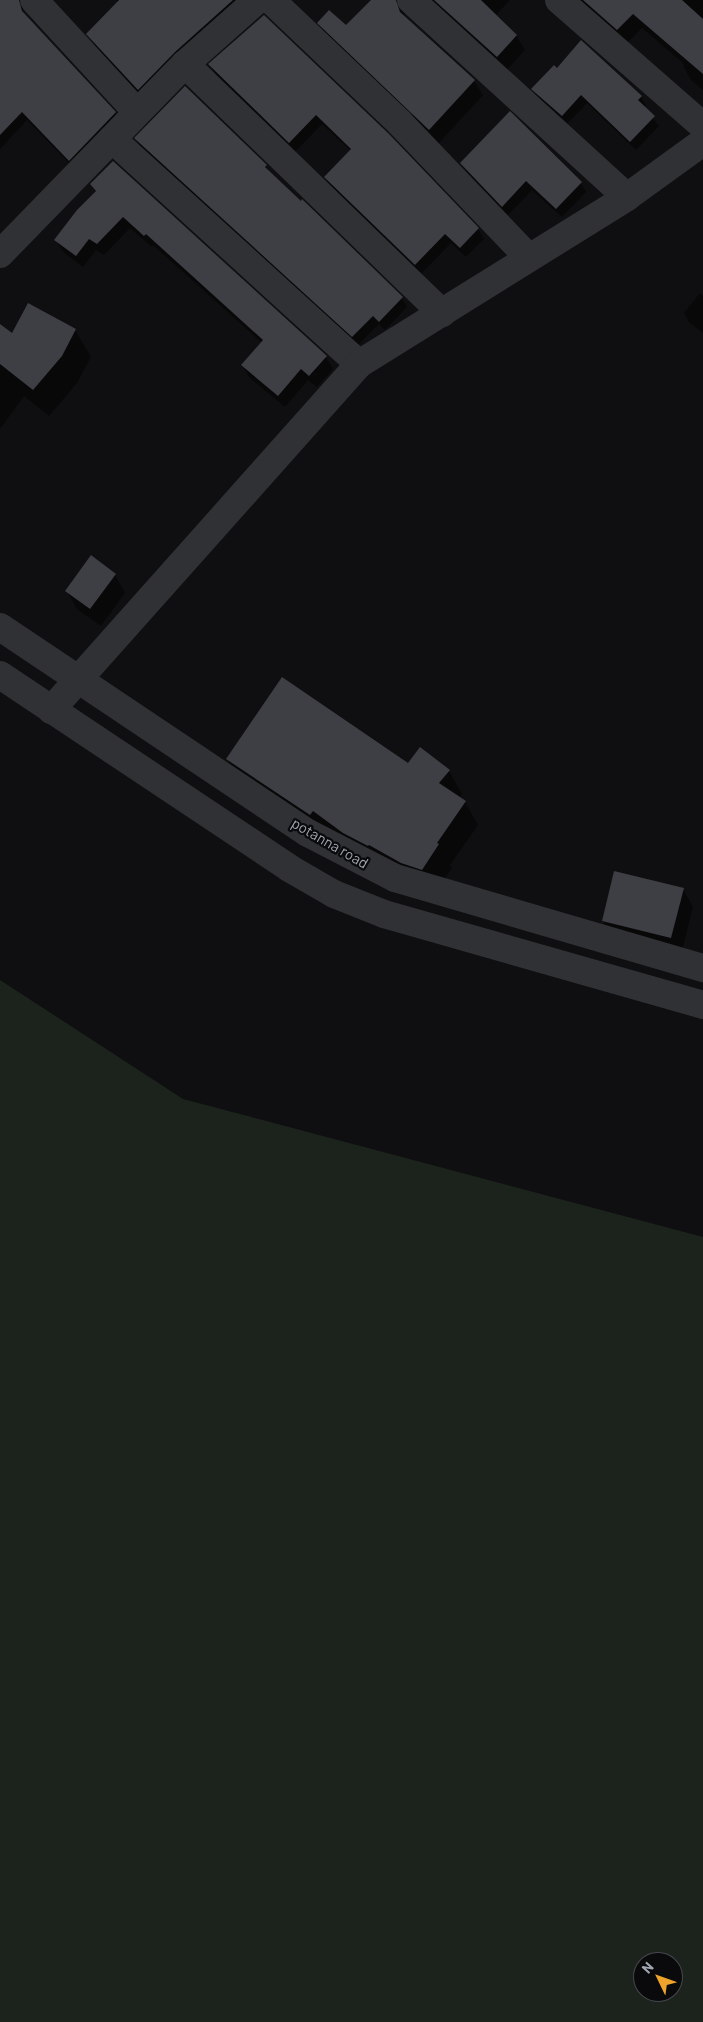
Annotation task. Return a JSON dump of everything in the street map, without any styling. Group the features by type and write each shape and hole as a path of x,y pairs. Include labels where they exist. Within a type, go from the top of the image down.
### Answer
{"street":[{"path":"34,0 137,112"},
{"path":"0,254 185,64 258,0"},
{"path":"271,0 400,123 528,257"},
{"path":"412,0 627,197"},
{"path":"559,0 703,126"},
{"path":"185,64 442,314"},
{"path":"112,140 359,364"},
{"path":"51,710 359,364 627,197 703,142"},
{"name":"potanna road","path":"0,627 308,833 395,878 703,968"},
{"path":"0,675 289,868 334,894 384,914 703,1005"}],"shaded area":[{"path":"0,980 183,1099 703,1237 703,2022 0,2022"}],"building":[{"path":"0,0 19,0 22,11 116,112 69,161 22,112 0,135"},
{"path":"119,0 233,0 175,52 138,90 86,34"},
{"path":"371,0 396,0 400,12 475,80 429,130 317,23 329,10 346,25"},
{"path":"434,0 481,0 517,35 497,57"},
{"path":"583,0 682,0 703,19 703,74 633,14 617,30"},
{"path":"264,15 389,134 479,228 460,248 445,234 415,265 324,177 351,149 316,115 289,143 208,64"},
{"path":"581,40 642,96 638,100 655,116 630,142 581,95 562,116 531,89 554,65 557,68"},
{"path":"185,86 267,165 265,167 301,201 302,199 403,297 379,322 373,316 352,337 134,138"},
{"path":"510,111 582,182 556,209 526,181 502,207 460,163"},
{"path":"113,161 327,356 309,376 301,369 278,396 241,365 263,340 146,234 144,236 123,217 97,244 89,239 76,256 54,240 77,210 96,191 90,184"},
{"path":"28,303 76,329 62,356 33,390 0,364 0,324 12,333"},
{"path":"91,555 116,574 90,609 65,591"},
{"path":"282,677 408,763 420,747 450,770 439,783 466,801 437,843 439,844 422,870 401,863 343,833 313,811 310,815 226,759"},
{"path":"614,871 684,888 671,938 602,921"}]}
